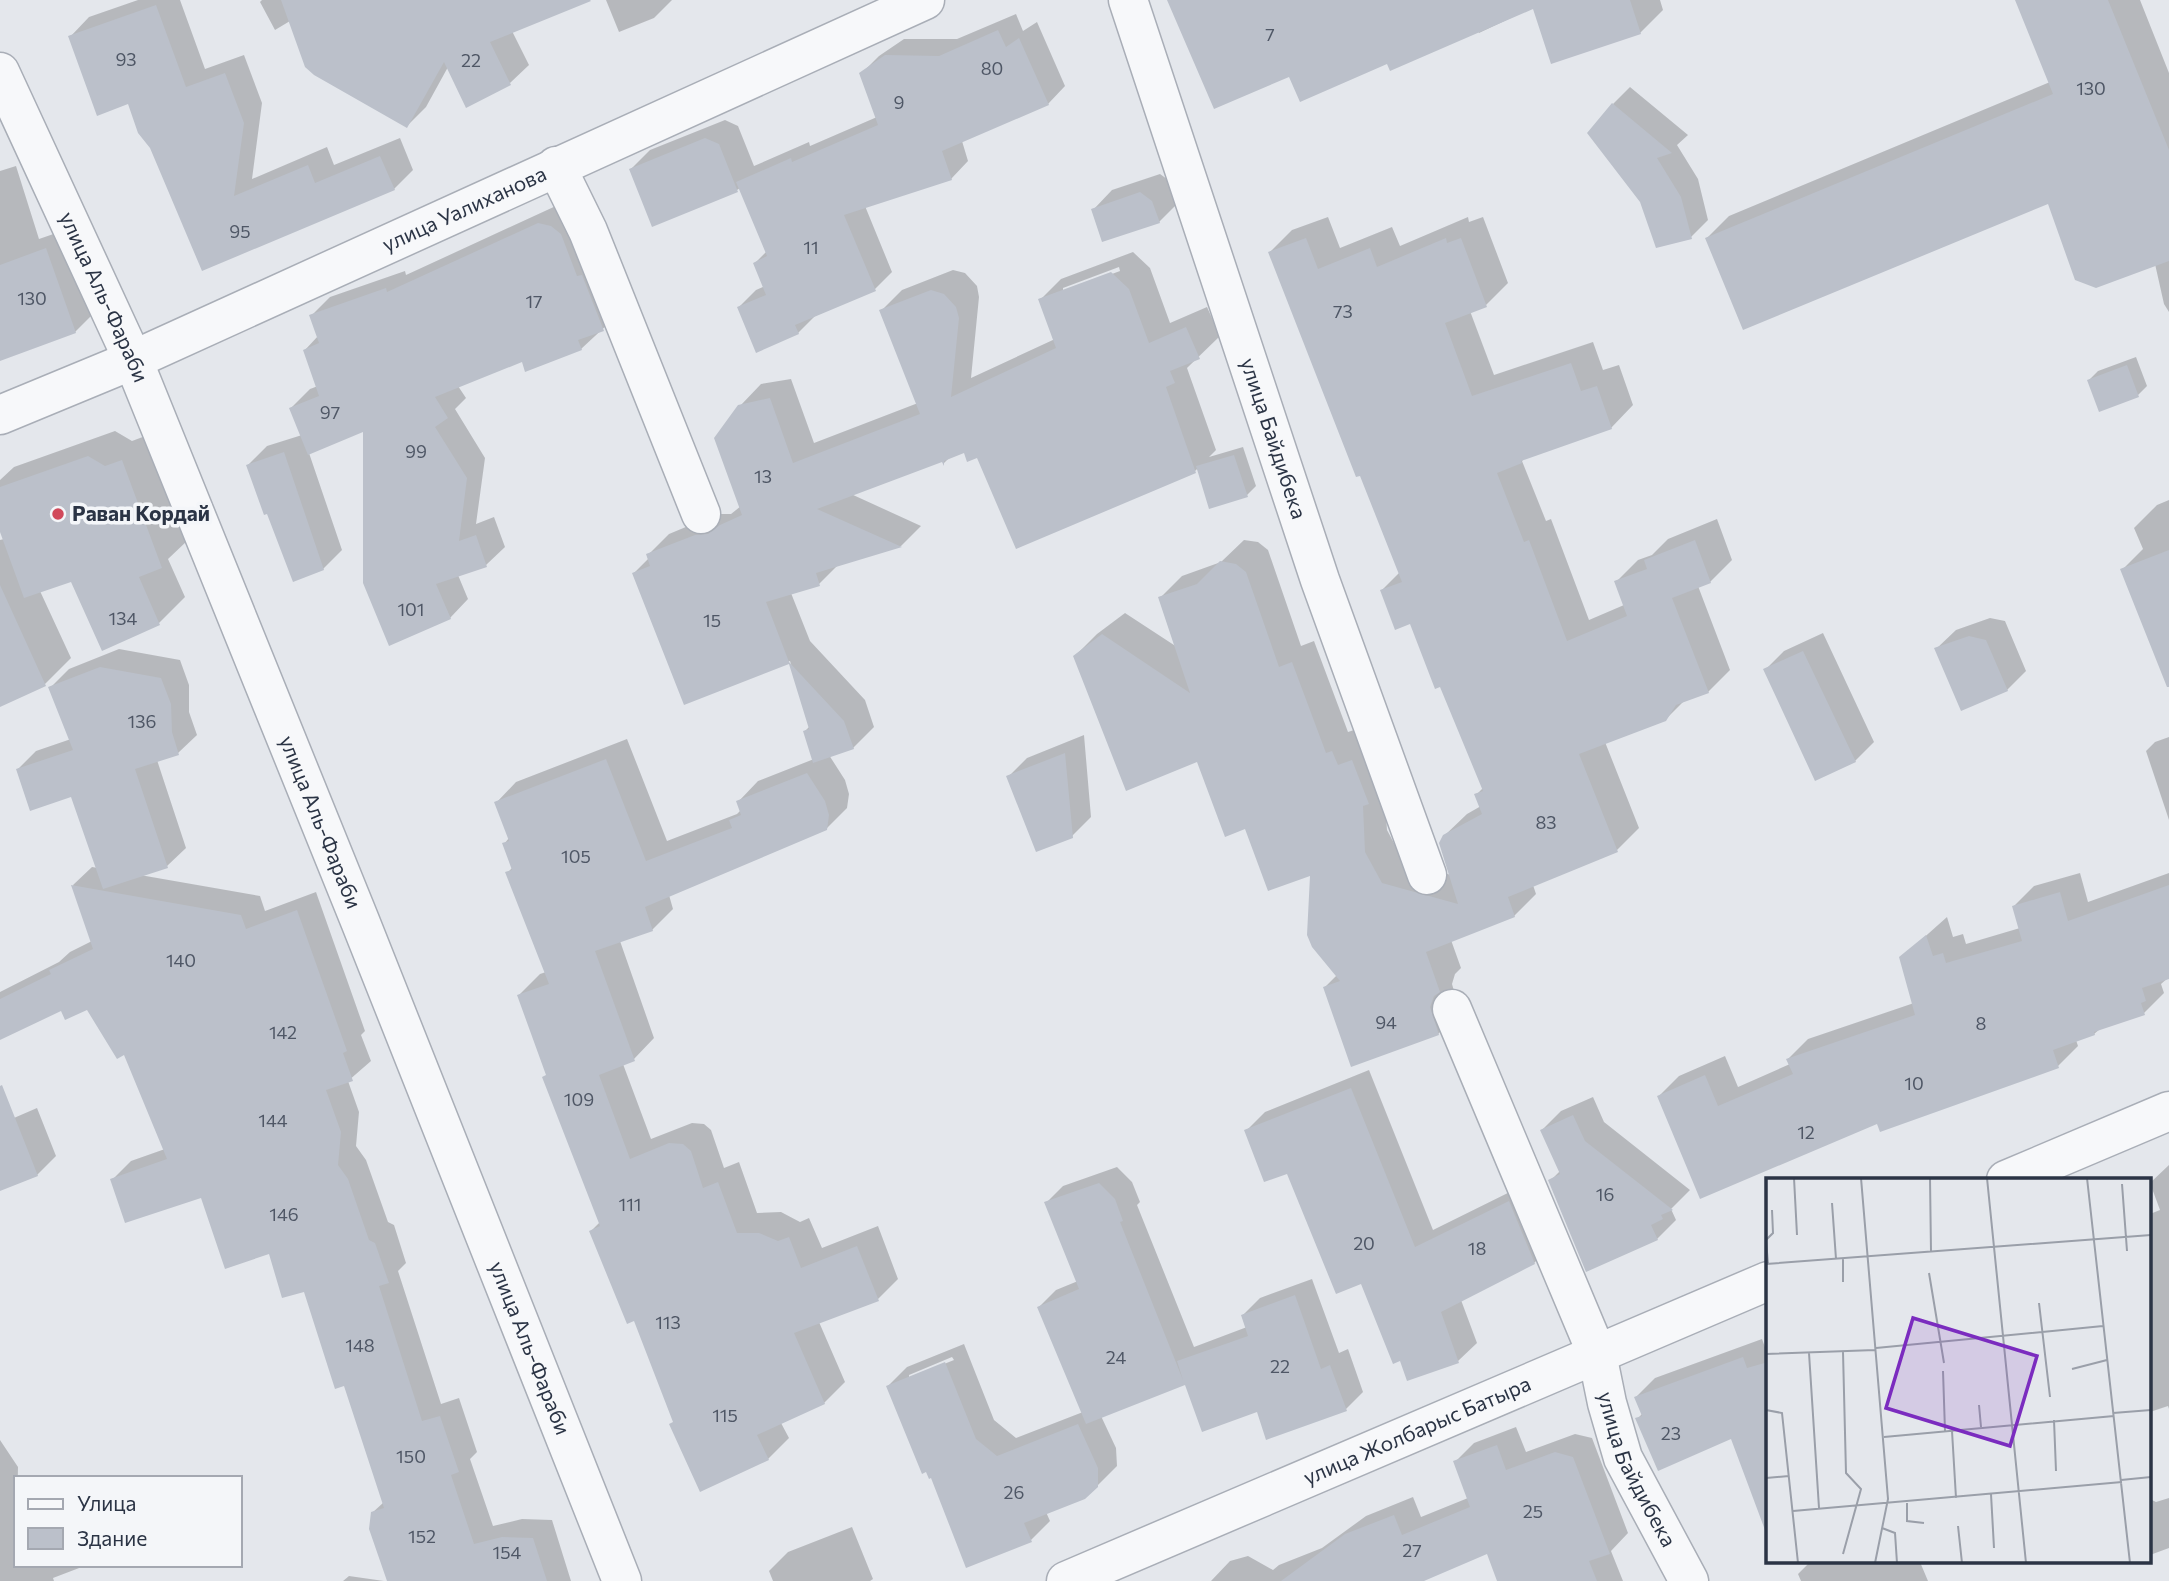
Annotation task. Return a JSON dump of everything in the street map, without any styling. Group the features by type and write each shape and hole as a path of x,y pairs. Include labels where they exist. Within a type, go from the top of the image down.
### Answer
{"street":[{"name":"улица Уалиханова","path":"0,415 133,360 925,0"},
{"name":"улица Байдибека","path":"1128,0 1320,580 1427,875"},
{"name":"улица Аль-Фараби","path":"0,72 133,360 360,921 622,1581"},
{"path":"556,166 589,232 701,514"},
{"name":"улица Байдибека","path":"1452,1009 1597,1354 1606,1403 1623,1458 1689,1581"},
{"path":"2011,1178 2169,1111"},
{"name":"улица Жолбарыс Батыра","path":"1066,1581 1766,1282"}],"building":[{"path":"281,0 591,1 490,42 511,85 466,108 444,62 407,128 314,75 305,67"},
{"path":"1167,0 1630,0 1641,34 1551,64 1533,9 1390,71 1387,64 1300,102 1289,77 1214,109"},
{"path":"2015,0 2108,0 2169,150 2169,261 2096,288 2075,280 2048,204 1743,330 1705,238 2053,94"},
{"path":"156,5 186,87 225,73 244,123 234,196 308,165 315,183 380,156 395,190 202,271 150,148 138,133 128,104 97,116 68,36"},
{"path":"998,30 1006,47 1019,38 1049,105 942,151 952,180 844,215 876,291 795,325 799,334 756,353 737,307 766,295 753,263 767,256 736,182 791,158 792,162 878,125 859,73 885,55 939,56"},
{"path":"1612,103 1672,153 1657,158 1681,197 1692,239 1656,248 1640,202 1587,133"},
{"path":"705,138 719,144 738,192 652,227 629,169"},
{"path":"1140,192 1152,201 1160,223 1102,242 1091,209"},
{"path":"538,223 551,226 561,234 577,276 582,275 604,331 578,340 582,350 525,372 522,362 435,397 448,418 435,427 467,478 459,541 476,535 487,567 436,584 451,619 389,646 363,583 363,432 308,455 289,408 319,396 303,350 319,343 309,315 386,288 387,292"},
{"path":"1306,238 1318,269 1370,248 1377,267 1446,238 1447,243 1461,238 1487,307 1445,323 1472,396 1571,363 1581,391 1597,386 1612,429 1521,461 1522,463 1497,473 1524,542 1529,540 1567,641 1627,616 1614,581 1647,569 1644,560 1695,540 1711,583 1672,598 1709,693 1676,705 1666,721 1579,754 1618,852 1508,897 1515,917 1426,952 1440,992 1434,996 1430,1007 1439,1035 1351,1067 1323,987 1340,981 1312,947 1307,935 1310,876 1268,891 1245,829 1225,837 1197,762 1126,791 1073,656 1102,634 1190,693 1158,597 1197,584 1220,561 1236,564 1246,572 1279,667 1292,662 1326,753 1332,751 1338,765 1352,760 1369,804 1363,806 1365,852 1382,883 1458,904 1439,843 1443,835 1482,814 1474,794 1483,791 1440,687 1435,689 1410,624 1395,630 1380,590 1402,582 1360,476 1356,477 1268,252"},
{"path":"46,248 76,333 0,361 0,265"},
{"path":"1111,272 1129,289 1149,343 1186,327 1200,359 1170,371 1175,383 1166,387 1196,473 1016,549 977,458 967,462 964,453 944,461 944,466 942,462 817,509 902,547 816,573 820,586 766,602 789,662 844,721 854,749 813,763 803,731 809,729 789,664 684,705 632,573 650,566 646,554 695,535 708,534 742,515 714,438 738,405 770,398 793,463 920,414 879,310 931,290 944,294 956,307 959,318 951,397 1056,348 1038,299"},
{"path":"2127,365 2139,397 2099,412 2087,380"},
{"path":"284,452 324,570 293,582 246,465"},
{"path":"1234,455 1248,497 1209,509 1196,466"},
{"name":"Раван Кордай","path":"88,456 105,466 122,460 162,568 139,577 160,625 102,651 71,582 24,598 0,532 0,487"},
{"path":"2169,550 2169,687 2167,687 2120,569"},
{"path":"0,585 46,686 0,707"},
{"path":"1969,636 1986,640 2008,691 1961,711 1934,648"},
{"path":"1803,651 1856,762 1815,781 1763,669"},
{"path":"100,667 161,678 171,704 172,732 179,755 135,769 168,868 103,889 71,797 30,811 16,769 73,750 48,687"},
{"path":"1065,753 1073,838 1036,852 1006,776"},
{"path":"606,759 646,861 732,828 729,820 741,815 736,801 807,773 825,801 829,815 827,830 645,907 653,931 595,951 635,1061 599,1075 630,1159 669,1143 683,1144 691,1151 703,1188 718,1182 737,1233 759,1233 778,1241 789,1237 801,1268 857,1246 879,1301 794,1333 825,1404 757,1435 769,1460 700,1492 669,1424 673,1422 634,1321 627,1324 589,1231 600,1226 542,1077 546,1075 517,995 549,984 505,872 512,870 502,843 509,841 494,802"},
{"path":"71,885 241,915 246,929 297,910 347,1051 343,1053 353,1081 326,1090 341,1132 338,1165 348,1179 369,1240 375,1243 389,1283 379,1286 422,1421 440,1416 459,1472 451,1475 474,1544 502,1537 533,1538 547,1581 387,1581 369,1529 371,1512 384,1508 344,1386 335,1389 304,1292 282,1298 269,1254 225,1269 201,1198 125,1223 110,1179 167,1159 124,1055 117,1059 87,1010 65,1020 61,1011 0,1040 0,999 51,974 49,970 93,949"},
{"path":"2169,885 2169,979 2142,988 2146,1001 2141,1003 2145,1015 2094,1032 2095,1035 2053,1050 2059,1068 1880,1132 1877,1124 1700,1199 1657,1096 1705,1075 1718,1106 1793,1074 1786,1059 1915,1015 1899,957 1926,935 1933,956 1943,953 1946,963 2022,941 2012,906 2060,892 2068,921"},
{"path":"2,1085 38,1176 0,1191 0,1086"},
{"path":"1351,1088 1415,1247 1509,1201 1535,1264 1441,1312 1459,1363 1407,1381 1400,1361 1393,1364 1361,1284 1336,1294 1287,1174 1264,1182 1244,1130"},
{"path":"1573,1115 1585,1141 1673,1210 1661,1215 1663,1219 1651,1225 1658,1240 1586,1272 1548,1180 1560,1174 1540,1130"},
{"path":"1099,1183 1115,1199 1123,1221 1120,1222 1183,1380 1177,1361 1248,1336 1241,1315 1295,1295 1321,1369 1330,1365 1347,1411 1266,1440 1257,1412 1202,1432 1185,1385 1086,1424 1037,1307 1079,1289 1044,1202"},
{"path":"1743,1357 1747,1368 1766,1363 1766,1530 1731,1439 1658,1471 1635,1418 1642,1416 1634,1397"},
{"path":"945,1362 976,1439 997,1456 1078,1424 1098,1468 1098,1487 1085,1499 1024,1523 1032,1542 966,1568 931,1478 929,1479 926,1472 922,1474 886,1386"},
{"path":"1497,1445 1506,1470 1555,1452 1573,1457 1610,1554 1589,1561 1597,1581 1497,1581 1487,1554 1424,1581 1281,1581 1345,1534 1394,1515 1402,1535 1470,1507 1453,1461"}],"place":[{"name":"Раван Кордай","path":"58,514"}]}
